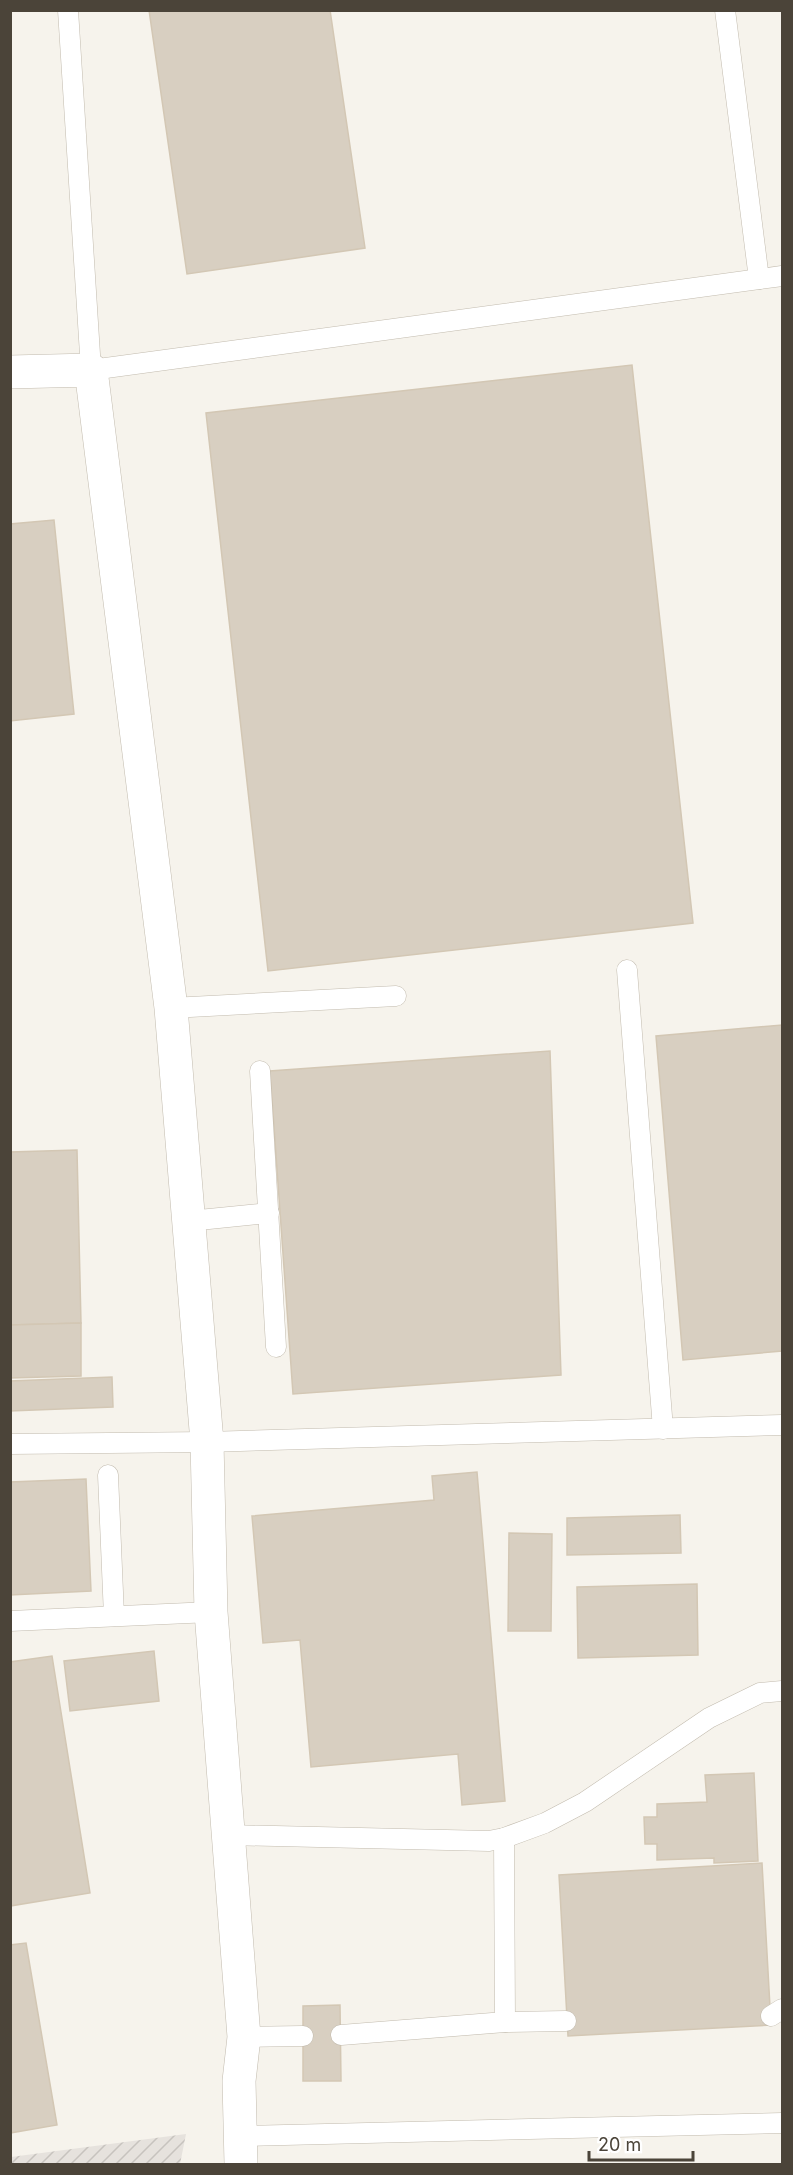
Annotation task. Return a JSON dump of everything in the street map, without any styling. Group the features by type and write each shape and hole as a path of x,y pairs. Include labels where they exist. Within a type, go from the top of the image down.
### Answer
{"street":[{"path":"10,372 91,370 171,1008 189,1221 207,1442 211,1612 244,2037 239,2081 241,2150"}],"lane":[{"path":"68,10 91,370 783,276"},
{"path":"725,10 759,279"},
{"path":"627,970 663,1429"},
{"path":"171,1008 396,996"},
{"path":"260,1071 276,1347"},
{"path":"189,1221 269,1213"},
{"path":"10,1444 207,1442 783,1425"},
{"path":"108,1475 114,1616"},
{"path":"10,1621 211,1612"},
{"path":"228,1835 489,1841 504,1838 544,1823 585,1802 710,1718 760,1693 783,1691"},
{"path":"504,1838 505,2022"},
{"path":"341,2035 505,2022 566,2021"},
{"path":"244,2037 303,2036"},
{"path":"241,2150 783,2123"}],"shaded area":[{"path":"186,2134 180,2164 11,2164 11,2157"}],"building":[{"path":"149,10 330,10 365,248 187,274"},
{"path":"632,365 693,923 268,971 206,413"},
{"path":"54,520 74,714 10,721 10,524"},
{"path":"782,1025 782,1351 683,1360 656,1036"},
{"path":"550,1051 561,1375 293,1394 270,1071"},
{"path":"77,1150 81,1323 10,1325 10,1152"},
{"path":"81,1323 81,1376 10,1378 10,1325"},
{"path":"112,1377 113,1407 10,1411 10,1381"},
{"path":"477,1472 505,1801 462,1805 458,1754 311,1767 300,1640 263,1643 252,1516 434,1500 432,1476"},
{"path":"86,1479 91,1591 10,1595 10,1482"},
{"path":"680,1515 681,1553 567,1555 567,1518"},
{"path":"509,1533 552,1534 551,1631 508,1631"},
{"path":"697,1584 698,1655 578,1658 577,1587"},
{"path":"154,1651 159,1701 70,1711 64,1661"},
{"path":"52,1656 90,1893 10,1906 10,1662"},
{"path":"754,1773 758,1861 714,1863 714,1858 657,1860 657,1844 645,1844 644,1817 657,1817 657,1804 707,1802 705,1775"},
{"path":"762,1863 771,2025 568,2036 559,1875"},
{"path":"26,1943 57,2125 10,2133 10,1945"},
{"path":"340,2005 341,2081 303,2081 303,2006"}]}
